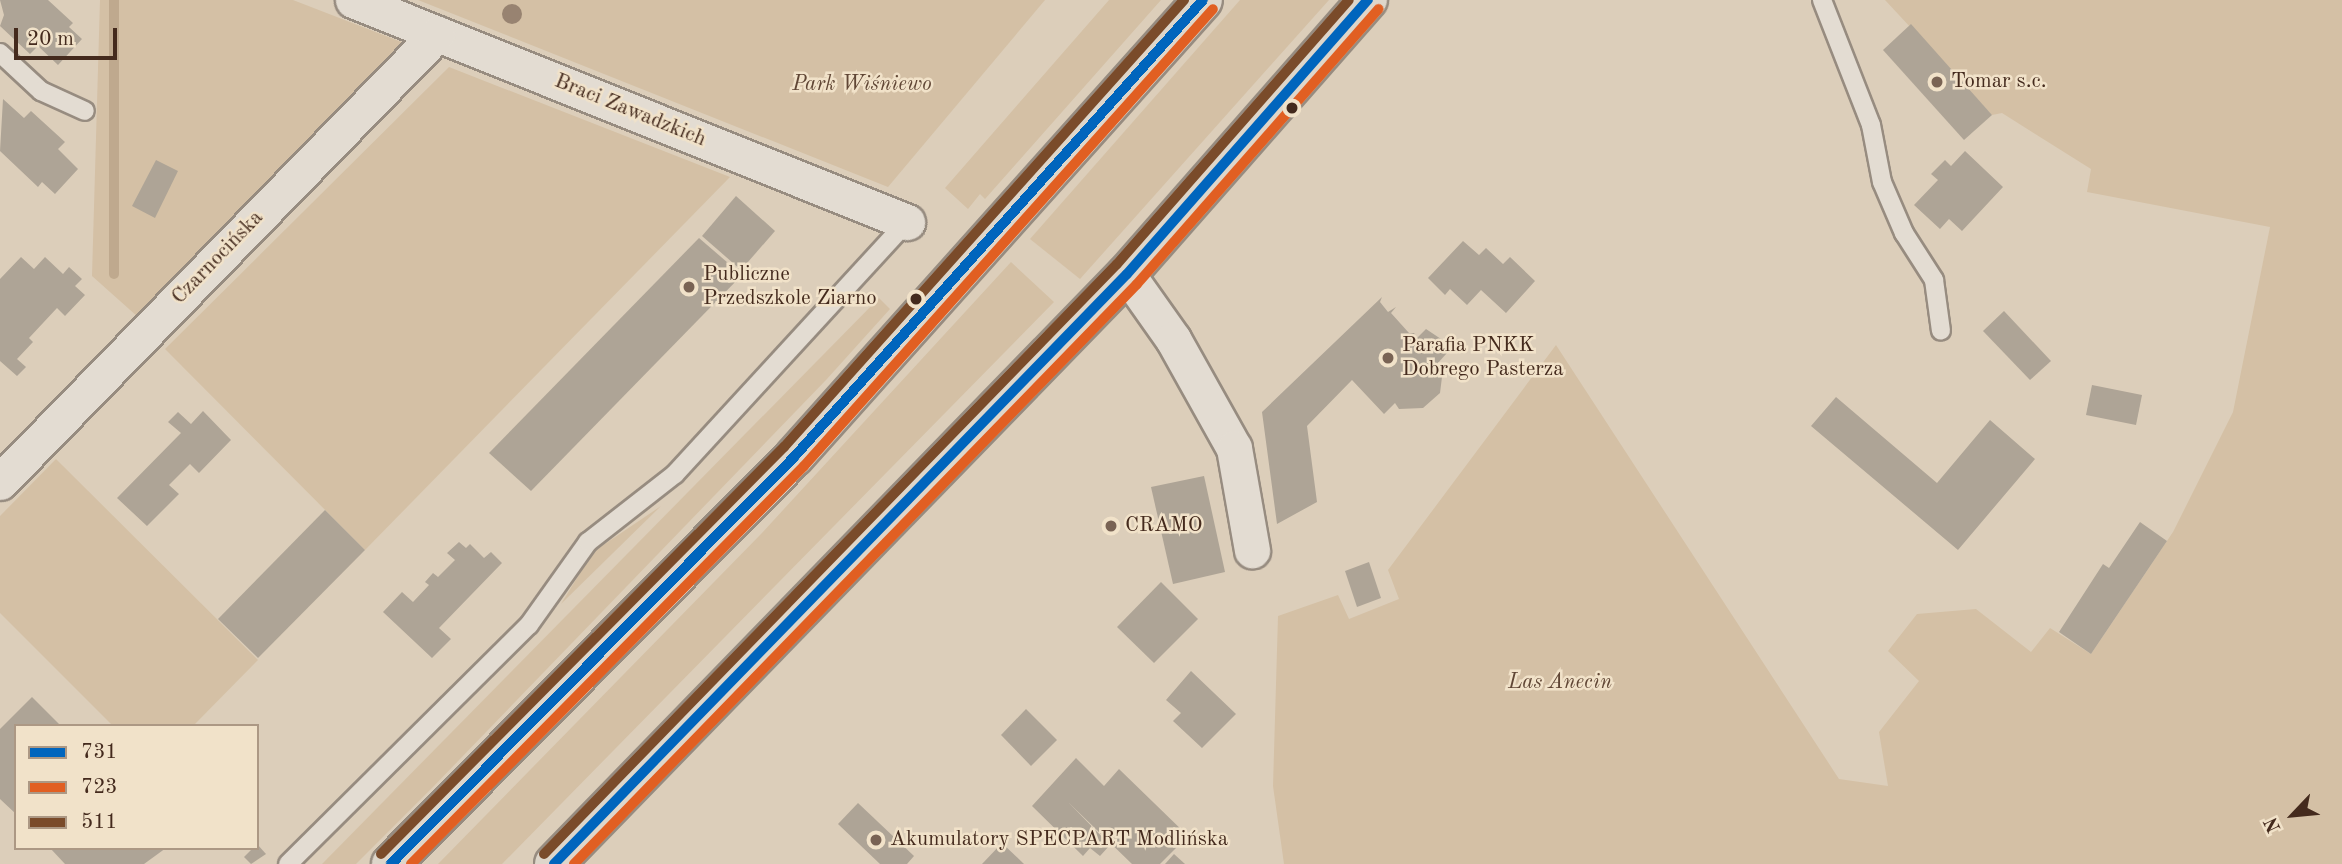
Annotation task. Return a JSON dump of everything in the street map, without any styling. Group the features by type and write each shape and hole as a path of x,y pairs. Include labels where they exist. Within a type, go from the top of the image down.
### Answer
{"main road":[{"path":"391,864 794,457 1203,0"},
{"path":"554,864 1127,274 1368,0"}],"street":[{"name":"Braci Zawadzkich","path":"354,0 907,222"},
{"name":"Czarnocińska","path":"0,482 437,34"},
{"path":"1127,274 1172,339 1234,448 1252,550"}],"lane":[{"path":"1822,0 1871,125 1882,182 1904,233 1934,280 1941,331"},
{"path":"0,53 41,91 85,111"},
{"path":"288,864 528,625 588,542 675,474 907,222"}],"green space":[{"path":"100,0 293,0 404,43 138,317 92,276"},
{"name":"Park Wiśniewo","path":"418,0 1045,0 888,187"},
{"path":"1109,0 1161,0 985,199 980,194 968,209 945,188"},
{"path":"1240,0 1329,0 1080,279 1030,239"},
{"name":"Las Anecin","path":"1885,0 2342,0 2342,864 1284,864 1273,786 1278,616 1338,595 1349,619 1399,599 1388,570 1556,345 1839,779 1888,786 1879,732 1919,681 1888,651 1917,614 1976,609 2031,652 2050,628 2091,654 2173,532 2233,412 2270,227 2087,192 2091,169 2002,113 1992,115"},
{"path":"449,67 730,177 365,550 165,349"},
{"path":"1011,262 1054,302 502,864 438,864 761,534"},
{"path":"879,298 890,309 826,380 433,787 356,864 322,864"},
{"path":"56,459 258,660 195,724 111,724 0,613 0,516"},
{"path":"661,506 561,604 593,552"}],"building":[{"path":"0,0 48,0 73,23 69,27 82,39 58,65 38,46 30,54 0,26 4,15"},
{"name":"Tomar s.c.","path":"1911,24 1992,115 1964,140 1883,50"},
{"path":"3,99 24,118 31,111 65,142 58,149 78,169 55,194 42,182 38,187 0,151"},
{"path":"1965,151 2003,187 1962,231 1949,219 1940,229 1914,205 1938,180 1931,174 1945,160 1951,166"},
{"path":"156,160 178,171 155,218 132,206"},
{"path":"736,196 775,231 741,270 702,236"},
{"path":"699,238 742,275 531,491 489,453"},
{"path":"1463,241 1479,255 1486,248 1503,264 1510,257 1535,281 1506,313 1481,290 1467,305 1450,289 1445,295 1428,278"},
{"path":"21,257 34,269 45,257 63,274 69,267 82,279 75,286 85,295 65,316 57,308 29,338 33,342 17,359 26,367 17,376 0,361 0,279"},
{"path":"1382,297 1380,302 1388,312 1396,307 1391,313 1409,333 1415,333 1411,336 1415,340 1426,329 1444,341 1442,348 1447,353 1437,364 1443,369 1440,393 1423,408 1399,409 1395,403 1384,414 1352,380 1307,426 1317,502 1277,524 1262,412"},
{"path":"2004,311 2051,361 2030,380 1983,331"},
{"path":"2092,385 2142,395 2136,425 2086,415"},
{"path":"1836,397 1937,483 1990,420 2035,459 1958,550 1811,426"},
{"path":"203,411 231,440 199,473 190,464 169,485 179,494 147,526 117,498 181,433 168,422 178,412 191,424"},
{"path":"1204,476 1225,572 1173,584 1151,487"},
{"path":"325,510 365,550 258,658 218,619"},
{"path":"2140,522 2167,541 2091,654 2059,632 2103,564 2109,568"},
{"path":"459,542 466,548 470,544 484,558 491,552 502,563 439,628 451,639 432,658 383,612 402,592 413,602 429,585 425,582 433,573 438,577 455,560 447,553"},
{"path":"1369,562 1381,598 1357,607 1345,571"},
{"path":"1161,582 1198,619 1154,663 1117,627"},
{"path":"1191,671 1236,714 1202,748 1173,721 1181,713 1166,700"},
{"path":"32,697 59,724 14,724 14,812 0,799 0,729"},
{"path":"1026,709 1057,740 1031,766 1001,735"},
{"path":"1076,758 1104,786 1119,769 1188,836 1160,864 1132,864 1068,802 1110,845 1100,856 1090,848 1083,856 1032,806"},
{"name":"Akumulatory SPECPART Modlińska","path":"858,803 914,856 907,864 880,864 838,824"},
{"path":"1002,843 1024,864 982,864"},
{"path":"259,846 266,854 251,864 244,857 251,850 259,850"},
{"path":"52,850 163,850 144,864 65,864"},
{"path":"1174,854 1185,864 1165,864"}],"waterway":[{"path":"114,0 114,274"}],"transit line":[{"name":"511","path":"381,854 784,447 1184,0"},
{"name":"731","path":"391,864 794,457 1203,0"},
{"name":"511","path":"544,854 1117,264 1349,0"},
{"name":"731","path":"554,864 1127,274 1368,0"},
{"name":"723","path":"411,864 804,466 1213,9"},
{"name":"723","path":"574,864 1137,284 1379,9"}],"place":[{"name":"Tomar s.c.","path":"1937,82"},
{"name":"Publiczne Przedszkole Ziarno","path":"689,287"},
{"name":"Parafia PNKK Dobrego Pasterza","path":"1388,358"},
{"name":"CRAMO","path":"1111,526"},
{"name":"Akumulatory SPECPART Modlińska","path":"876,840"}]}
